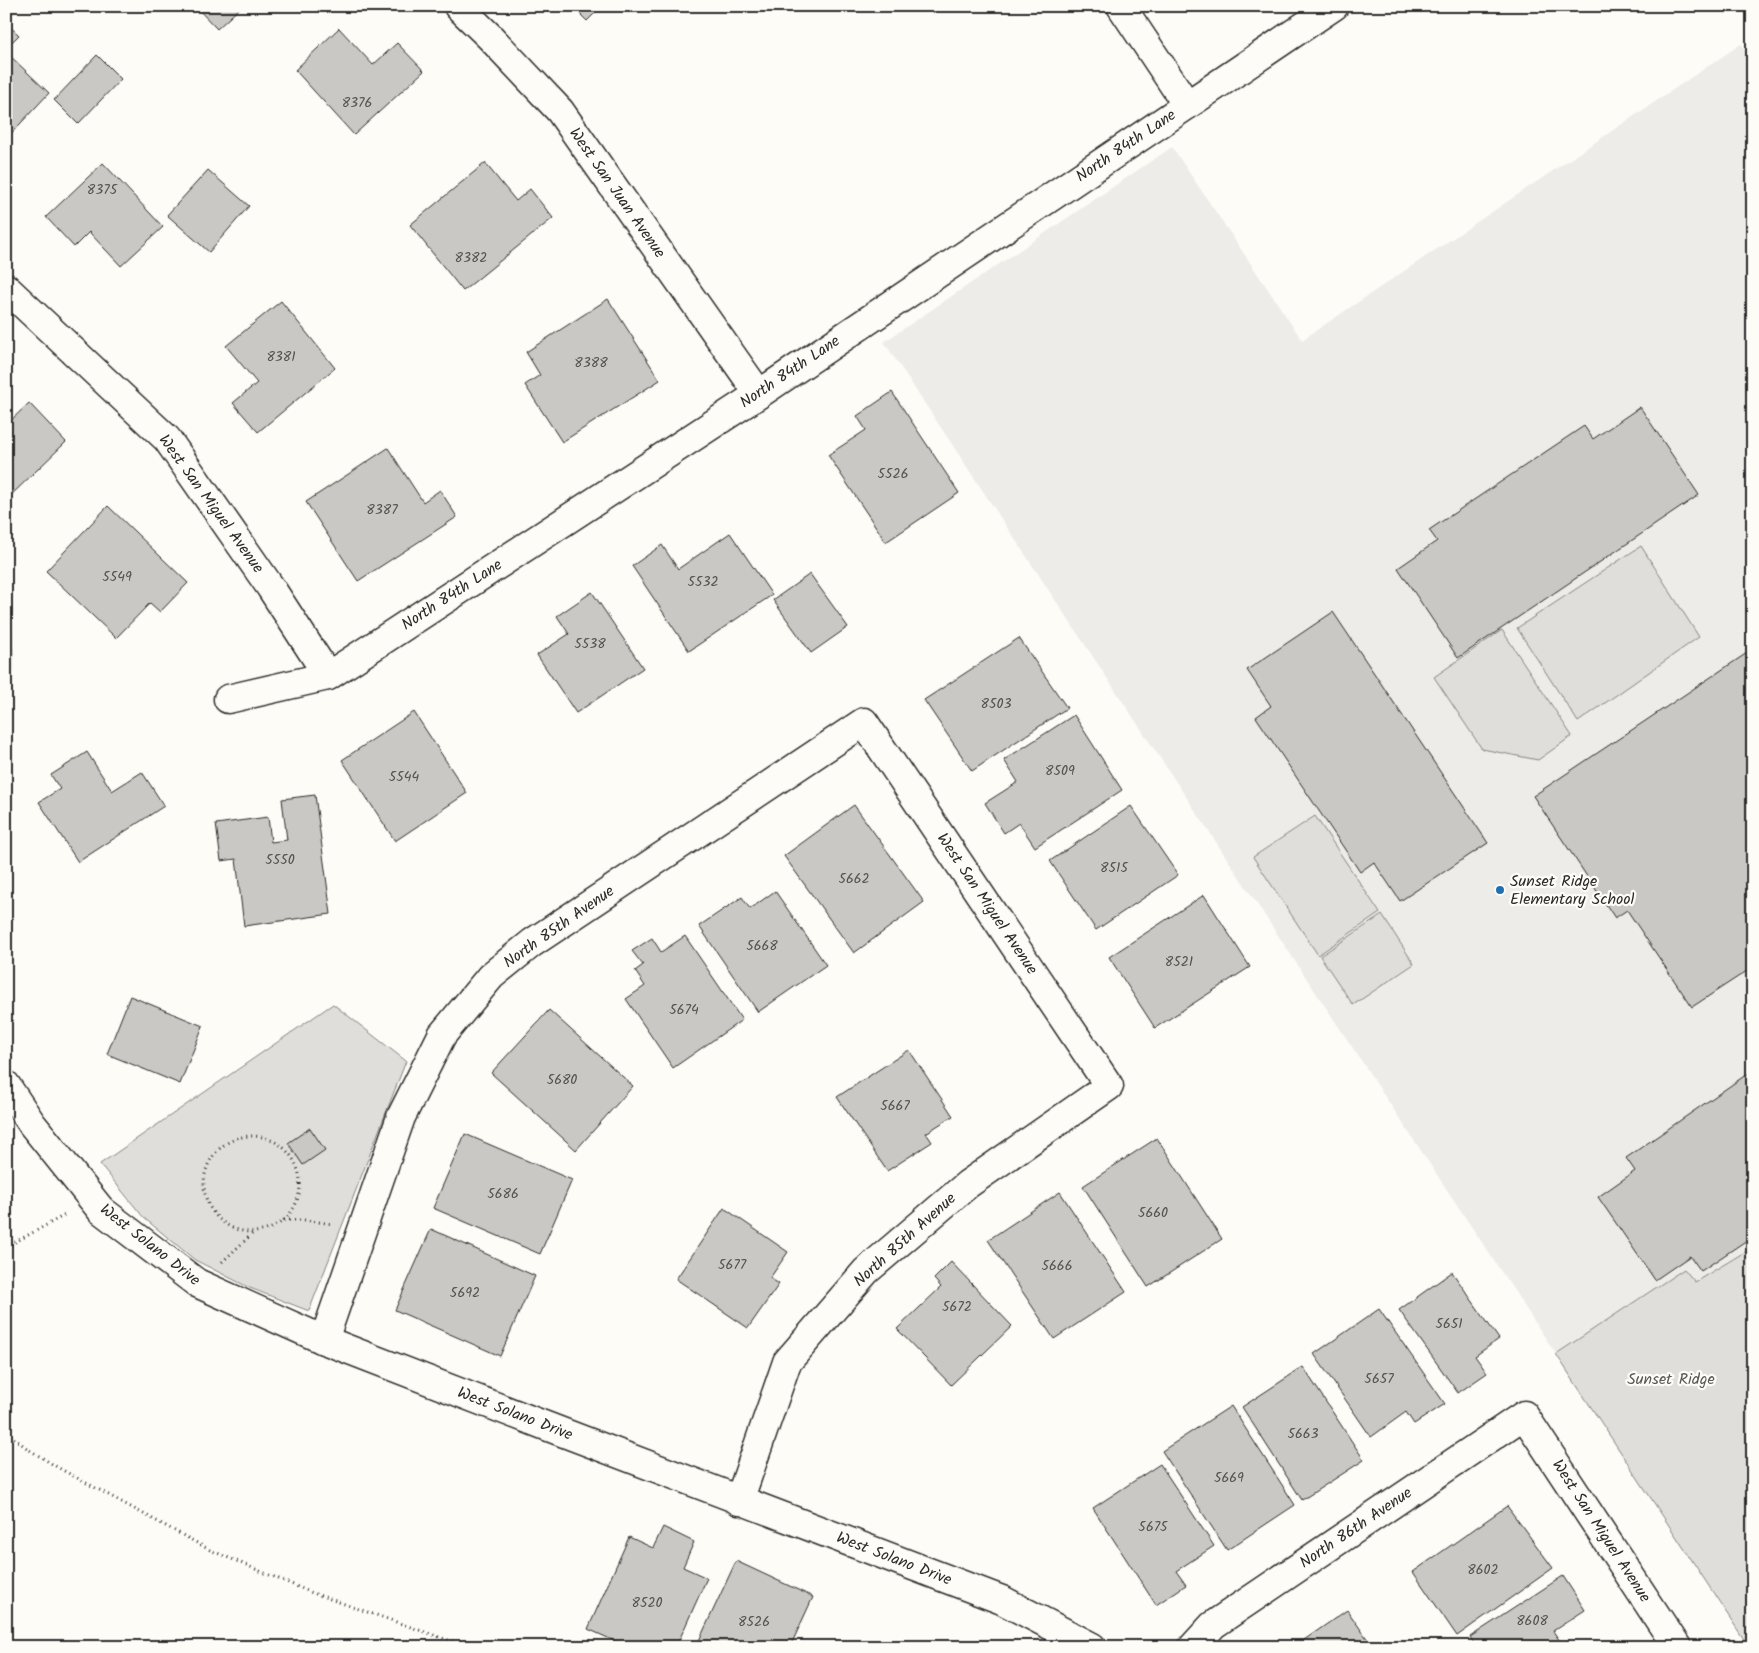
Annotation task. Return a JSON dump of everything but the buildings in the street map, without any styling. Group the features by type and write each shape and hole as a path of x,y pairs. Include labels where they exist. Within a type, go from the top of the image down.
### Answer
{"street":[{"name":"West San Juan Avenue","path":"458,6 560,111 759,394"},
{"path":"1121,6 1187,105"},
{"name":"North 84th Lane","path":"228,699 328,676 759,394 1334,6"},
{"name":"West San Miguel Avenue","path":"6,288 167,439 271,588 328,676"},
{"name":"West San Miguel Avenue","path":"864,722 1109,1086"},
{"name":"North 85th Avenue","path":"324,1340 401,1117 442,1035 492,976 532,943 864,722"},
{"name":"West Solano Drive","path":"6,1085 32,1124 101,1210 197,1284 324,1340 1002,1600 1092,1647"},
{"name":"North 85th Avenue","path":"740,1500 787,1362 866,1271 968,1184 1109,1086"},
{"name":"West San Miguel Avenue","path":"1524,1416 1677,1647"},
{"name":"North 86th Avenue","path":"1193,1647 1213,1625 1524,1416"}],"path":[{"path":"254,1136 268,1139 286,1151 298,1170 299,1192 297,1202 284,1220 274,1227 253,1233 242,1232 219,1220 210,1210 205,1198 204,1185 205,1171 210,1159 218,1149 241,1137 254,1136"},
{"path":"6,1247 62,1218 90,1196"},
{"path":"284,1220 319,1222 360,1234"},
{"path":"208,1288 219,1265 253,1233"},
{"path":"6,1432 28,1449 57,1467 210,1550 310,1592 468,1647"}],"shaded area":[{"name":"Sunset Ridge Elementary School","path":"1741,44 1753,61 1753,1247 1695,1282 1683,1270 1556,1354 884,342 1172,147 1302,340"}],"green space":[{"path":"1641,546 1699,637 1578,722 1517,628"},
{"path":"1502,630 1572,736 1538,760 1482,749 1434,677"},
{"path":"1315,816 1380,913 1318,955 1253,857"},
{"path":"1382,915 1414,964 1353,1005 1320,956"},
{"path":"333,1004 406,1061 309,1311 250,1288 195,1260 144,1218 100,1164"},
{"name":"Sunset Ridge","path":"1753,1247 1753,1647 1749,1647 1556,1354 1684,1269 1695,1282"}],"place":[{"name":"Sunset Ridge Elementary School","path":"1500,890"}]}
